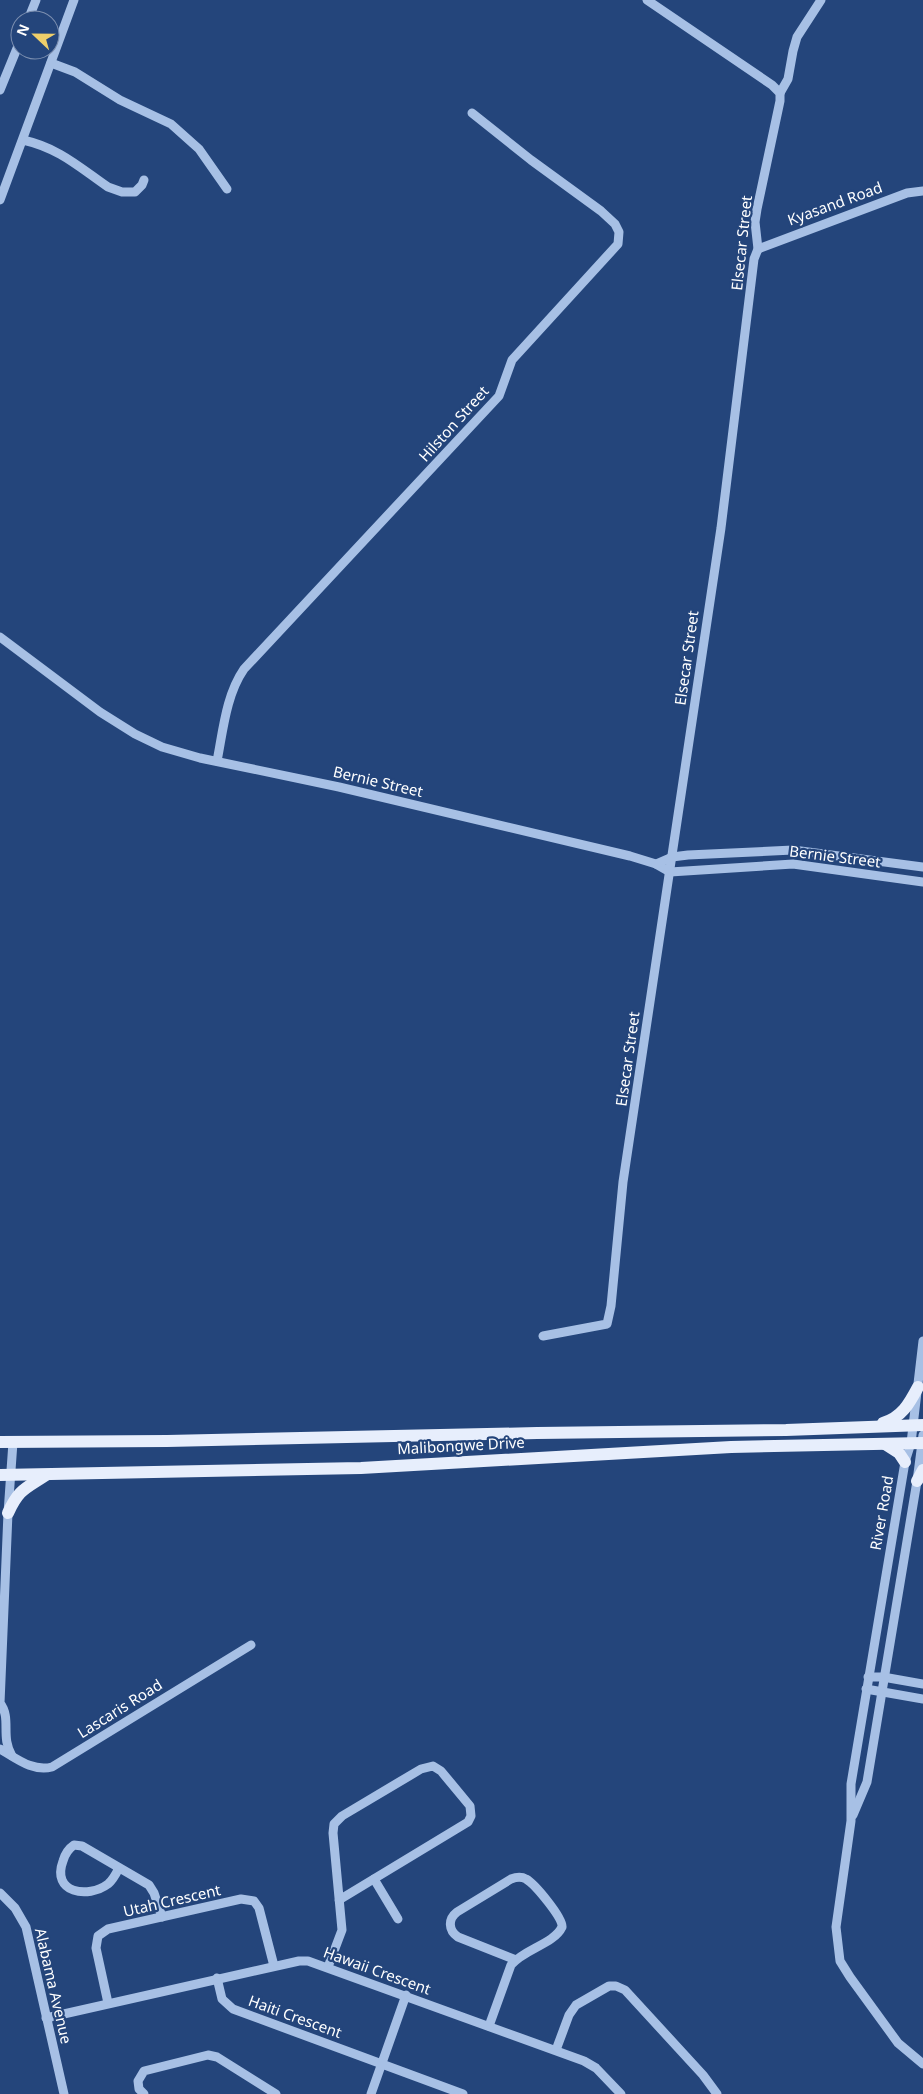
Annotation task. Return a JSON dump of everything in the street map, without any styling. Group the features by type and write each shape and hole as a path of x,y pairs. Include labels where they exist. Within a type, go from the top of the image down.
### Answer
{"main road":[{"path":"873,1426 893,1420 900,1414 918,1387"},
{"name":"Malibongwe Drive","path":"6,1442 786,1430 918,1425"},
{"name":"Malibongwe Drive","path":"5,1475 361,1468 731,1447 883,1444 920,1441"},
{"path":"883,1444 899,1453 905,1462"},
{"path":"8,1513 15,1498 22,1490 48,1474"}],"street":[{"path":"0,200 74,0"},
{"path":"648,0 772,85 780,93"},
{"name":"Elsecar Street","path":"542,1336 607,1324 611,1306 623,1182 721,528 754,259 758,248 755,222 779,108 780,93 788,80 792,51 797,37 821,0"},
{"path":"0,90 12,60"},
{"path":"51,63 75,72 120,100 171,124 199,149 227,188"},
{"name":"Hilston Street","path":"217,761 230,702 244,669 499,396 506,372 515,356 568,301 618,244 619,232 615,224 601,211 531,160 472,113"},
{"path":"23,140 39,144 63,154 108,187 117,191 135,192 144,180"},
{"name":"Kyasand Road","path":"758,248 907,193 923,191"},
{"name":"Bernie Street","path":"0,637 100,712 135,734 162,747 217,761 339,787 656,864 670,872 793,864 923,882"},
{"name":"Bernie Street","path":"656,864 672,857 793,850 923,867"},
{"name":"River Road","path":"851,1821 867,1782 883,1677 920,1475 918,1387 923,1341"},
{"name":"River Road","path":"851,1821 851,1784 905,1462 920,1441"},
{"path":"6,1442 5,1475 8,1513 0,1703 6,1717 6,1744 12,1756"},
{"name":"Lascaris Road","path":"0,1749 38,1769 52,1767 252,1645"},
{"path":"868,1677 883,1677 923,1684"},
{"path":"866,1689 923,1699"},
{"path":"328,1967 342,1932 339,1900 333,1833 334,1824 342,1816 426,1766 436,1767 470,1806 472,1816 465,1824 339,1900"},
{"path":"851,1821 836,1927 840,1961 850,1978 898,2043 923,2064"},
{"path":"119,1868 107,1885 91,1890 77,1891 69,1889 64,1885 60,1877 62,1862 69,1849 74,1845 82,1846 150,1886 162,1917"},
{"path":"489,2026 510,1969 516,1960 556,1934 562,1924 560,1918 530,1881 518,1877 511,1879 453,1915 450,1923 452,1932 458,1937 516,1960"},
{"path":"374,1880 398,1919"},
{"name":"Alabama Avenue","path":"0,1893 15,1908 26,1927 64,2094"},
{"name":"Utah Crescent","path":"108,2004 96,1948 98,1936 108,1929 241,1899 254,1901 259,1908 274,1966"},
{"name":"Hawaii Crescent","path":"46,2018 218,1978 302,1961 328,1967 556,2050 596,2068 622,2094"},
{"name":"Haiti Crescent","path":"218,1978 222,1999 233,2009 463,2094"},
{"path":"556,2050 573,2008 605,1988 616,1986 625,1990 703,2075 717,2094"},
{"path":"371,2094 406,1995"},
{"path":"144,2094 139,2088 138,2081 144,2071 208,2055 215,2056 276,2094"}]}
